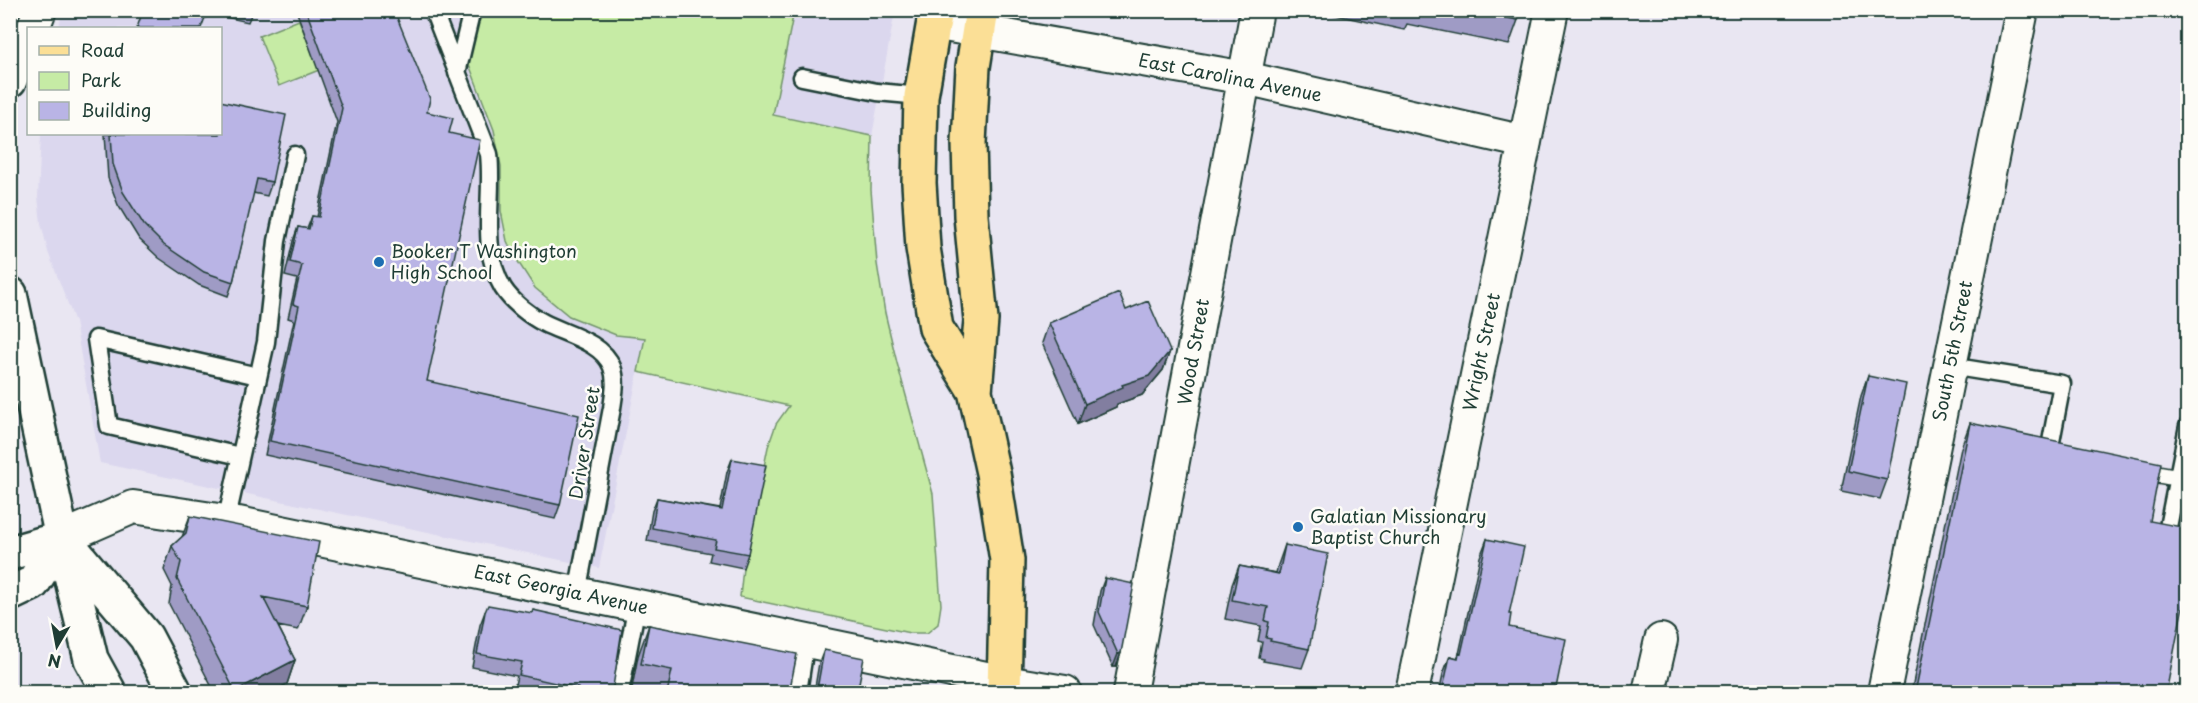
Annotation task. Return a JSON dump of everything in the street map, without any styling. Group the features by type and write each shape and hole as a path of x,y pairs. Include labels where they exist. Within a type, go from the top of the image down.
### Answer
{"main road":[{"path":"934,17 921,96 919,183 923,248 936,328 975,391"},
{"path":"980,20 973,66 969,143 971,216 981,320 975,391 993,473 1007,560 1005,687"},
{"path":"10,294 62,538 91,658 109,693"},
{"path":"10,594 33,583 62,538"},
{"path":"62,538 146,637 175,693"},
{"name":"East Georgia Avenue","path":"10,553 62,538"}],"street":[{"path":"33,27 40,10"},
{"name":"Wood Street","path":"1130,693 1257,10"},
{"name":"Wright Street","path":"1412,693 1552,10"},
{"name":"South 5th Street","path":"1884,693 2022,10"},
{"name":"East Carolina Avenue","path":"934,17 980,20 1525,142"},
{"path":"10,81 27,40"},
{"name":"East Georgia Avenue","path":"62,538 133,507 226,522 637,605 806,640 1005,687 1065,693"},
{"path":"1649,693 1660,640"}],"lane":[{"name":"Driver Street","path":"433,10 489,154 492,178 489,241 493,265 504,290 526,311 542,322 598,349 612,366 615,384 612,408 578,593"},
{"path":"457,73 472,10"},
{"path":"802,77 877,92 921,96"},
{"path":"226,522 266,342 277,242 295,154"},
{"path":"240,456 109,426 96,339 258,376"},
{"path":"1950,366 2062,384 2049,452 2072,457"},
{"path":"2167,532 2187,426"},
{"path":"2119,466 2177,478"},
{"path":"620,693 637,605"},
{"path":"798,693 806,640"}],"shaded area":[{"path":"62,11 895,11 872,136 871,190 881,287 897,363 916,434 638,372 599,568 100,463 75,322 48,252 41,223 38,197 41,135 222,135 222,27 59,27"}],"green space":[{"path":"477,11 794,11 773,115 872,136 871,190 877,264 885,313 933,494 941,605 938,624 927,633 910,633 740,597 743,568 768,447 776,424 789,406 638,372 645,338 616,335 569,316 535,288 507,241 501,211 501,166 494,130 467,59"},
{"path":"299,20 319,70 279,86 259,36"}],"building":[{"path":"143,10 208,10 201,27 137,27"},
{"name":"Booker T Washington High School","path":"306,10 394,10 430,99 427,112 453,118 449,133 480,140 427,381 579,415 560,505 270,441 299,306 293,304 302,265 290,262 298,227 309,229 312,216 319,217 342,108"},
{"path":"1469,10 1520,10 1518,20"},
{"path":"222,101 286,115 272,182 257,179 233,282 204,272 164,245 144,225 123,192 113,164 111,135 222,135"},
{"path":"1119,293 1126,310 1148,301 1170,351 1149,376 1122,385 1123,387 1085,404 1049,323"},
{"path":"1868,376 1906,384 1887,480 1848,471"},
{"path":"1970,423 2161,463 2150,521 2187,528 2187,585 2166,693 1915,693"},
{"path":"732,459 766,465 748,554 714,548 716,540 652,528 657,498 722,510"},
{"path":"190,516 319,542 307,606 263,597 295,660 235,691 177,579 181,562 172,546 186,533"},
{"path":"1487,539 1524,547 1509,614 1511,614 1509,627 1566,639 1555,693 1442,693 1450,656 1458,658 1459,653 1461,654"},
{"path":"1285,545 1328,554 1309,649 1270,641 1271,639 1266,638 1269,622 1265,621 1268,607 1232,600 1239,566 1279,574"},
{"path":"1105,578 1134,584 1121,653 1118,654 1099,612"},
{"path":"488,605 532,613 533,610 622,630 612,693 577,693 578,688 519,675 522,662 477,654"},
{"path":"649,625 797,654 789,693 667,693 672,670 641,664"},
{"path":"824,650 864,658 857,693 833,693 817,689"}],"place":[{"name":"Booker T Washington High School","path":"379,262"},
{"name":"Galatian Missionary Baptist Church","path":"1298,527"}]}
